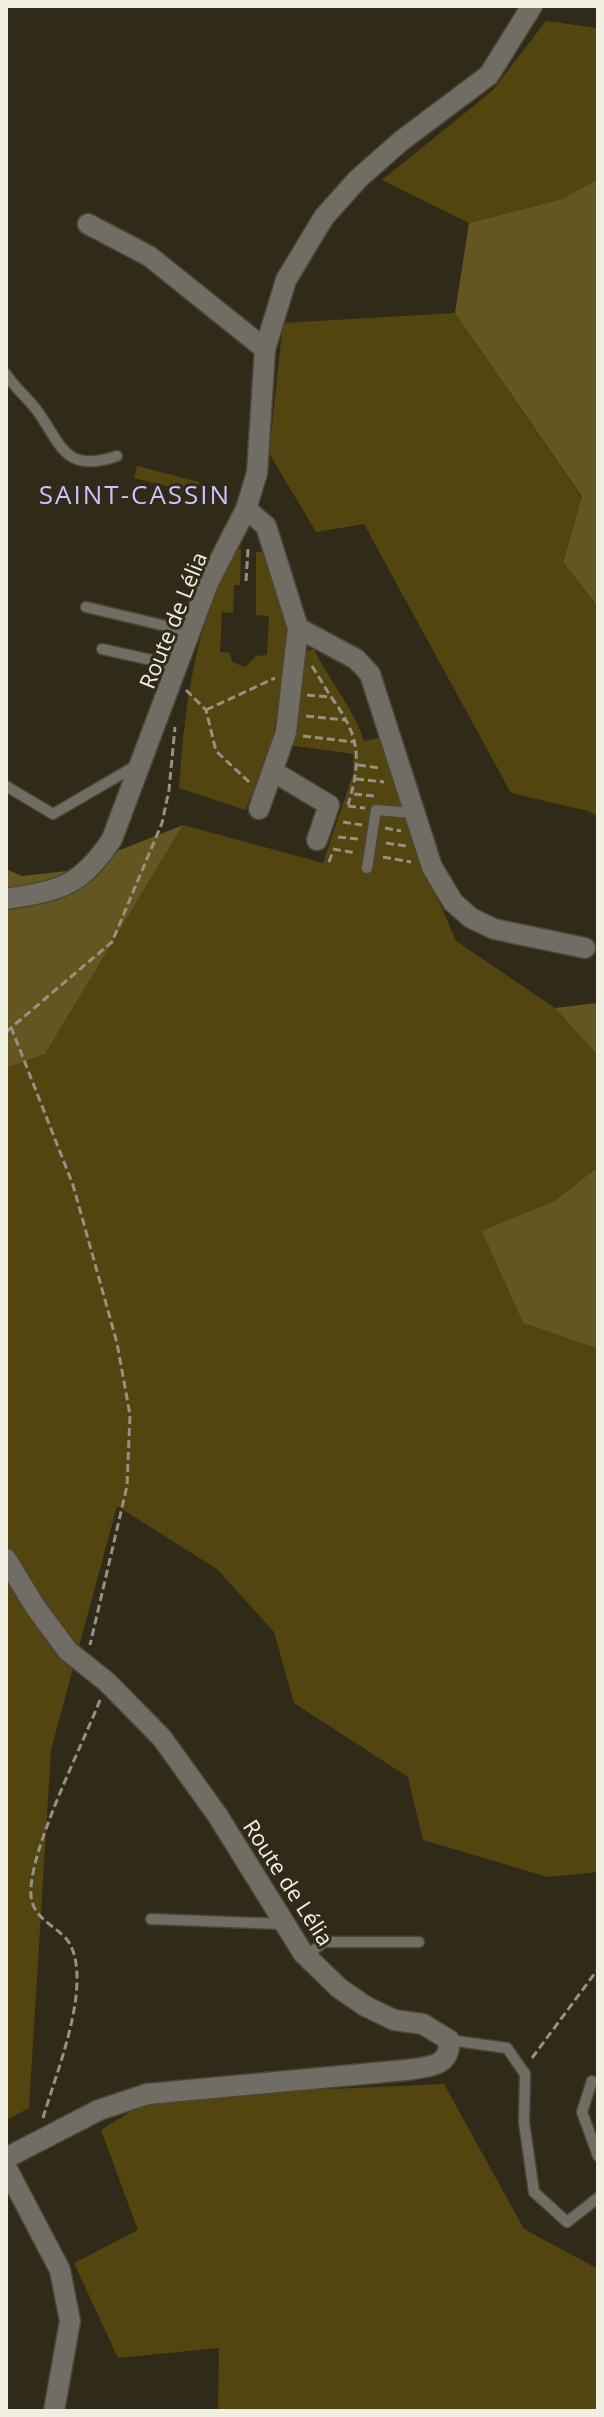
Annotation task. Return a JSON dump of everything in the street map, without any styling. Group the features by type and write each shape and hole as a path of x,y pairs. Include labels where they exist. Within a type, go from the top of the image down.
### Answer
{"street":[{"name":"Route de Lélia","path":"6,899 49,892 68,885 96,863 112,839 178,673 208,583 246,509 257,473 265,349 286,280 324,217 358,179 401,141 489,75 532,6"},
{"path":"88,224 149,256 265,349"},
{"path":"246,509 266,526 298,628 301,676 274,772 262,801"},
{"path":"298,628 356,659 370,674 413,813 441,885 471,918 516,936 585,948"},
{"path":"274,772 329,805 317,840"},
{"name":"Route de Lélia","path":"6,1559 68,1651 107,1682 162,1738 218,1816 306,1956 339,1988 365,2006 394,2020 432,2028 449,2040"},
{"path":"6,2158 99,2110 147,2094 435,2066 446,2059 449,2040"},
{"path":"6,2167 60,2270 70,2321 54,2411"}],"lane":[{"path":"6,374 36,410 58,448 87,461 117,456"},
{"path":"86,607 191,632"},
{"path":"102,649 178,673"},
{"path":"6,786 53,814 141,763"},
{"path":"367,868 376,810 413,813"},
{"path":"151,1919 284,1924"},
{"path":"306,1956 324,1942 419,1942"},
{"path":"449,2040 507,2048 522,2071 524,2122 534,2192 567,2222 598,2198"},
{"path":"592,2081 582,2112 598,2156"}],"path":[{"path":"343,822 358,765 354,742 349,721 308,657 301,676 305,694 300,736 354,742"},
{"path":"178,673 206,710 216,751 262,801"},
{"path":"206,710 273,678 301,676"},
{"path":"305,694 331,697"},
{"path":"303,716 349,721"},
{"path":"6,1032 112,942 162,823 169,790 175,720"},
{"path":"358,765 384,768"},
{"path":"356,779 388,783"},
{"path":"352,794 377,796"},
{"path":"348,806 376,810"},
{"path":"329,862 338,837"},
{"path":"11,1027 73,1185 117,1343 130,1415 127,1486 85,1664"},
{"path":"36,2142 79,1983 71,1944 41,1918 30,1896 41,1842 107,1682"},
{"path":"522,2071 598,1969"}],"shaded area":[{"path":"546,21 598,28 598,179 562,199 469,223 382,180 492,91"},
{"path":"598,179 598,607 563,562 582,497 455,313 469,223 562,199"},
{"path":"455,313 582,498 563,562 598,607 598,817 588,811 511,793 364,524 316,532 269,453 283,323"},
{"path":"137,466 199,482 196,494 134,478"},
{"path":"235,549 241,549 240,585 234,585 233,613 222,612 220,652 230,653 232,662 245,667 256,656 267,655 269,616 256,615 256,552 269,552 288,618 285,669 270,752 245,810 179,788 189,695 201,635 221,577"},
{"path":"314,649 354,717 364,741 382,737 431,883 456,941 555,1008 598,1056 598,1167 554,1201 483,1231 523,1323 598,1349 598,1872 548,1877 423,1840 408,1777 294,1703 274,1632 217,1569 117,1506 51,1750 29,2108 6,2120 6,1068 45,1054 183,825 323,863 353,774 353,754 289,745 297,653"},
{"path":"183,825 45,1054 6,1068 6,869 22,876 67,871"},
{"path":"598,1003 598,1056 555,1008"},
{"path":"598,1167 598,1349 523,1323 482,1231 554,1201"},
{"path":"444,2084 524,2229 598,2269 598,2411 218,2411 219,2348 118,2358 74,2263 138,2230 101,2130 154,2097"}],"district":[{"name":"SAINT-CASSIN","path":"135,494"}]}
